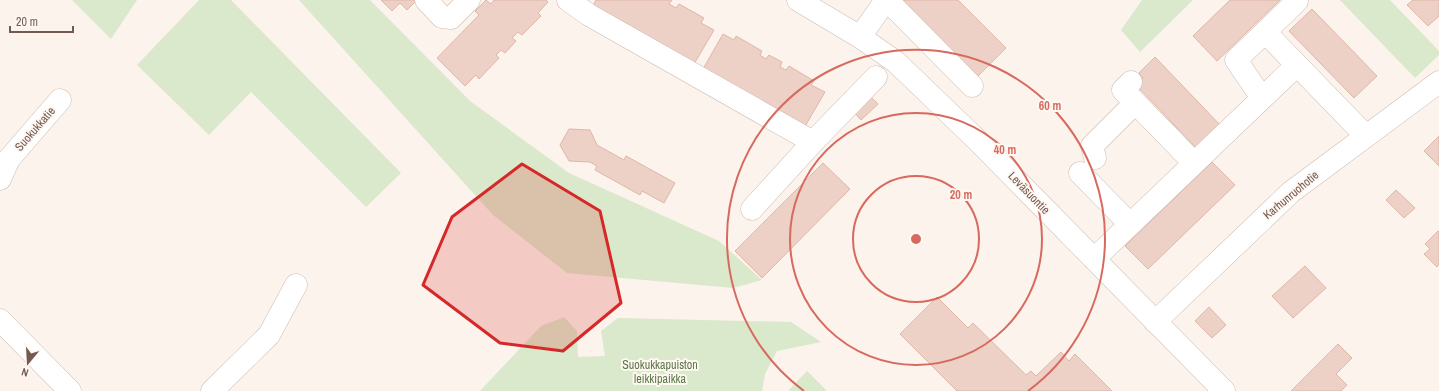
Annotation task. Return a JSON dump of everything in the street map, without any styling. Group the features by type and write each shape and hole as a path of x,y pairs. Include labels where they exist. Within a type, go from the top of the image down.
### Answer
{"street":[{"path":"426,0 442,17 451,18 469,0"},
{"path":"568,0 589,15 813,142"},
{"name":"Leväsuontie","path":"798,0 860,37 901,67 977,140 1224,391"},
{"path":"860,37 887,0 972,86"},
{"path":"1262,98 1236,60 1297,1"},
{"path":"1265,32 1366,136"},
{"path":"1094,259 1297,65"},
{"path":"752,209 813,142 876,77"},
{"path":"1131,82 1123,90 1194,163"},
{"name":"Karhunruohotie","path":"1155,322 1291,192 1439,82"},
{"name":"Suokukkatie","path":"0,179 9,159 25,138 60,100"},
{"path":"1095,158 1092,146 1135,103"},
{"path":"1080,173 1130,224"},
{"path":"212,391 269,335 296,285"},
{"path":"0,320 70,391"}],"highlighted area":[{"path":"522,164 600,211 621,303 563,351 500,343 423,285 452,217"}],"green space":[{"path":"72,0 137,0 111,39"},
{"path":"199,0 231,0 401,173 366,207 251,92 209,135 137,65"},
{"path":"299,0 370,0 470,101 569,173 719,241 762,280 733,288 567,273 493,215"},
{"path":"1142,0 1193,0 1140,52 1121,30"},
{"path":"1340,0 1390,0 1439,51 1439,55 1415,78"},
{"name":"Suokukkapuiston leikkipaikka","path":"564,317 577,331 578,357 605,356 601,331 618,318 791,322 821,342 777,351 765,374 762,391 480,391 541,326"},
{"path":"807,371 827,391 788,391"}],"building":[{"path":"381,0 417,0 407,10 400,3 392,11"},
{"path":"486,0 491,4 494,0 546,0 548,2 538,13 541,16 522,35 518,32 512,38 516,41 505,53 501,50 496,55 499,58 479,79 476,75 465,86 437,58 479,15 475,11"},
{"path":"596,0 672,0 669,4 676,8 679,4 704,18 701,23 714,30 694,64 593,6"},
{"path":"903,0 958,0 1006,48 976,78 901,2"},
{"path":"1230,0 1280,0 1217,61 1193,36"},
{"path":"1413,0 1439,0 1439,16 1428,26 1407,5"},
{"path":"1312,9 1377,76 1354,98 1289,31"},
{"path":"723,34 734,40 736,36 762,51 760,55 766,59 769,55 782,62 780,67 786,70 789,66 814,81 811,85 825,92 804,128 703,69"},
{"path":"1155,57 1222,127 1198,150 1136,85 1143,78 1139,73"},
{"path":"869,95 878,104 861,120 853,111"},
{"path":"569,129 590,130 597,145 624,160 626,156 675,183 664,203 642,191 640,195 595,170 597,166 590,162 569,161 560,145"},
{"path":"1439,136 1439,166 1424,151"},
{"path":"1212,162 1235,185 1148,269 1125,246"},
{"path":"823,163 850,189 762,278 735,251"},
{"path":"1396,190 1415,208 1404,218 1386,200"},
{"path":"1438,231 1439,264 1437,267 1424,254 1430,249 1425,244"},
{"path":"1305,266 1326,288 1293,318 1272,296"},
{"path":"937,297 968,328 973,323 1026,375 1031,371 1036,376 1061,352 1069,361 1075,354 1112,391 957,391 900,334"},
{"path":"1209,307 1226,325 1212,338 1195,321"},
{"path":"1338,344 1352,358 1336,374 1347,385 1341,391 1291,391"}]}
